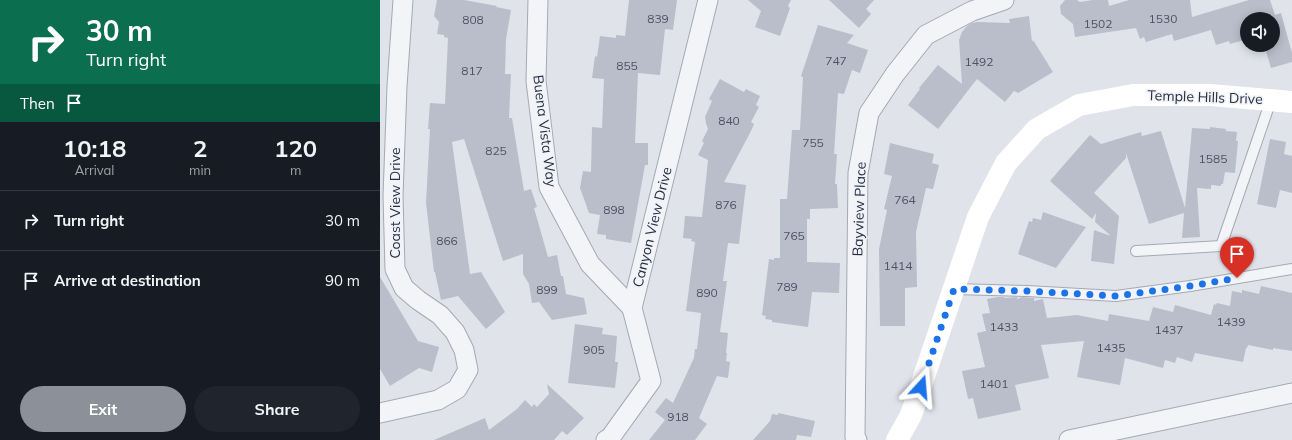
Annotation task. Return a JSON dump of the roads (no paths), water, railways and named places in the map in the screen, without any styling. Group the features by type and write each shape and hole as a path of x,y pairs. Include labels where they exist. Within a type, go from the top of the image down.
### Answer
{"street":[{"name":"Coast View Drive","path":"380,414 438,400 457,390 468,370 464,350 454,332 440,315 418,300 404,288 395,269 393,188 396,86 402,0"},
{"name":"Buena Vista Way","path":"538,0 536,81 549,187 590,264 632,308"},
{"name":"Canyon View Drive","path":"606,440 610,438 651,381 632,308 708,0"},
{"name":"Bayview Place","path":"857,440 855,437 858,172 869,113 895,74 926,36 972,11 1004,0"},
{"name":"Temple Hills Drive","path":"897,440 911,415 984,204 1006,163 1037,129 1079,105 1133,95 1210,95 1281,101"},
{"path":"1069,440 1292,393"}],"lane":[{"path":"1136,251 1221,246 1281,101"},
{"path":"954,289 1116,296 1190,286 1292,269"}]}
